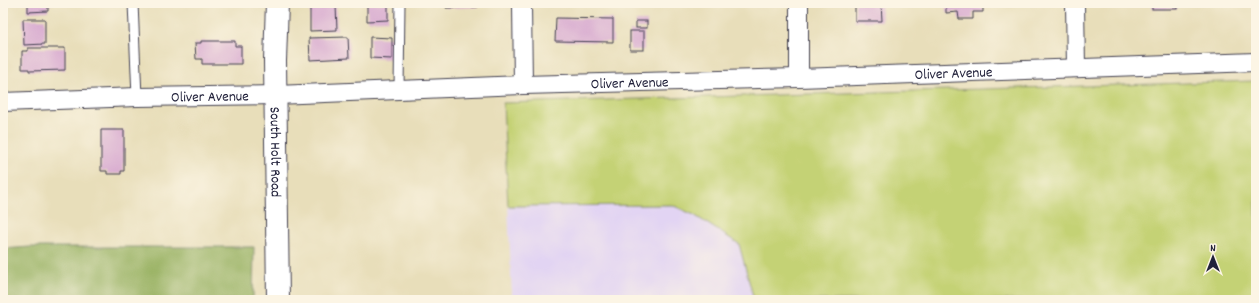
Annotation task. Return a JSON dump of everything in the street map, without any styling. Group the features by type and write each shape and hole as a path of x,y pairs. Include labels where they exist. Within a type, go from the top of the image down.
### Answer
{"main road":[{"name":"South Holt Road","path":"277,3 276,95 278,300"}],"street":[{"path":"522,3 523,85"},
{"path":"799,3 799,78"},
{"path":"1075,3 1076,68"},
{"name":"Oliver Avenue","path":"3,102 137,97 276,95 523,85 799,78 1256,62"}],"lane":[{"path":"134,3 137,97"},
{"path":"399,90 400,3"}],"shaded area":[{"path":"672,205 694,215 739,244 754,300 512,300 508,206"}],"green space":[{"path":"1256,81 1256,300 754,300 739,244 694,215 672,205 508,206 503,103"},
{"path":"30,247 254,247 253,300 3,300 3,249"}],"building":[{"path":"28,3 51,3 51,5 48,5 48,11 28,12"},
{"path":"388,3 388,20 367,21 367,4"},
{"path":"446,3 478,3 478,7 446,8"},
{"path":"855,3 881,3 882,21 855,21"},
{"path":"946,3 983,3 983,12 973,12 973,19 959,19 958,12 946,13"},
{"path":"1152,3 1177,3 1177,9 1152,9"},
{"path":"336,6 337,30 310,31 310,7"},
{"path":"556,18 613,19 613,42 555,41"},
{"path":"23,19 45,19 45,44 24,45"},
{"path":"636,21 647,21 647,28 636,28"},
{"path":"630,31 644,31 644,50 630,50"},
{"path":"348,37 349,58 310,60 309,38"},
{"path":"370,37 392,38 392,59 370,58"},
{"path":"201,41 235,41 235,46 241,46 241,64 202,64 202,59 196,59 195,43 201,43"},
{"path":"28,48 65,48 65,70 29,71 29,69 22,69 22,51 28,51"},
{"path":"101,130 124,130 124,171 121,171 121,174 107,174 107,171 101,171"}]}
